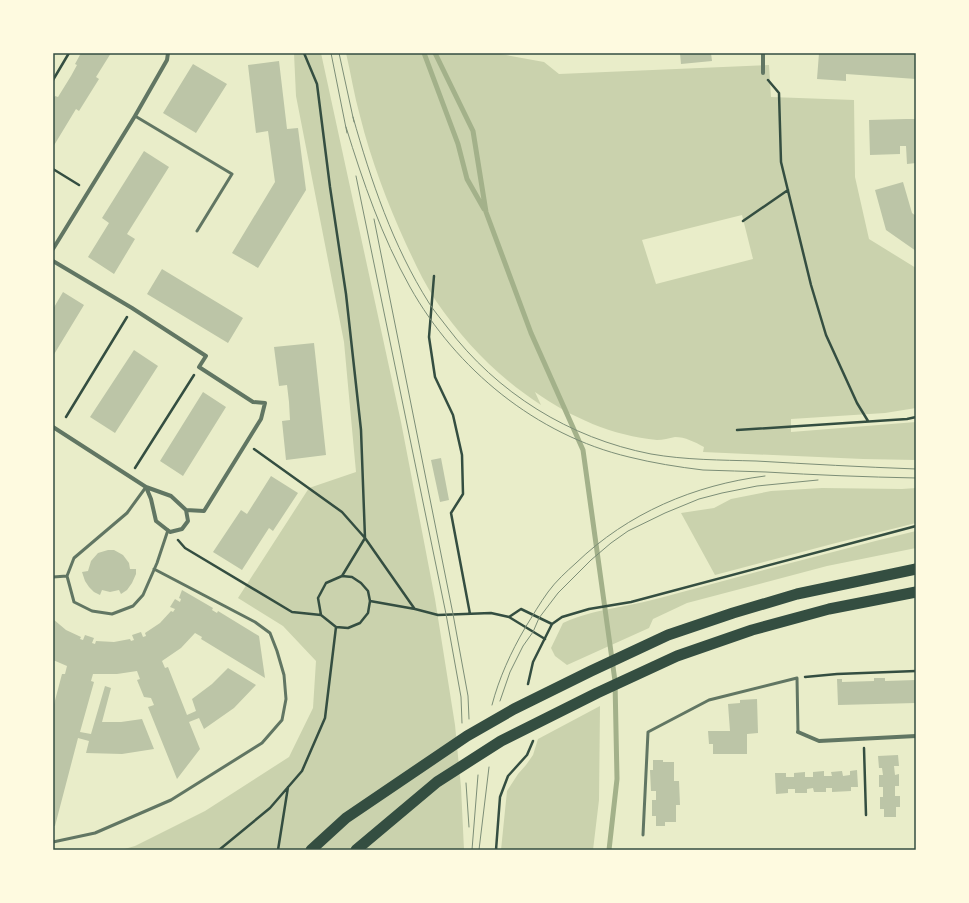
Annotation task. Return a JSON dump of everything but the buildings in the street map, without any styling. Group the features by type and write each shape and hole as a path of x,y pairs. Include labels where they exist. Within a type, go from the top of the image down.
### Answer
{"highway":[{"path":"311,850 346,818 467,736 514,709 668,635 733,613 797,594 916,569"},
{"path":"356,850 437,782 501,741 597,692 677,656 752,630 829,609 916,592"}],"street":[{"path":"53,249 135,116 167,60 168,53"},
{"path":"763,53 763,73"},
{"path":"53,261 132,308 206,356 199,367 253,402 265,403 261,420 204,511 186,510 170,496 146,487 130,475 53,427"},
{"path":"146,487 151,499 156,521 169,531 182,529 188,521 186,510"},
{"path":"798,732 819,741 916,736"}],"lane":[{"path":"135,116 232,174 197,231"},
{"path":"146,487 128,513 74,558 67,576 74,602 92,611 112,614 133,606 143,596 169,531"},
{"path":"53,842 94,833 171,800 262,743 282,720 286,699 284,675 270,633 255,622 154,569"},
{"path":"53,577 67,576"},
{"path":"643,835 648,732 709,700 797,678 798,732"}],"path":[{"path":"53,80 70,53"},
{"path":"304,53 317,84 330,187 346,294 361,430 365,538 342,576"},
{"path":"763,73 778,93 781,162 811,285 826,336 857,403 868,421"},
{"path":"53,169 79,185"},
{"path":"743,221 788,190"},
{"path":"434,276 429,337 435,377 453,415 462,455 463,494 451,513 470,614"},
{"path":"66,417 132,308"},
{"path":"130,475 199,367"},
{"path":"736,430 907,419 916,417"},
{"path":"246,443 342,512 365,538 415,609"},
{"path":"528,684 533,662 552,624 562,617 589,609 632,602 916,526"},
{"path":"169,531 185,548 292,612 321,615 336,627 348,628 360,623 368,613 370,601 368,591 361,583 352,577 342,576 326,583 318,598 321,615"},
{"path":"370,601 415,609 438,615 491,613 509,617 545,639"},
{"path":"509,617 522,609 552,624"},
{"path":"219,850 270,808 302,770 325,718 336,627"},
{"path":"797,678 837,674 916,671"},
{"path":"496,850 500,798 508,776 527,755 532,741"},
{"path":"864,747 866,816"},
{"path":"278,850 289,786"}],"green space":[{"path":"294,53 321,53 401,422 435,599 455,725 461,787 464,850 121,850 135,846 205,811 289,757 313,708 316,661 283,626 238,598 309,488 356,472 344,342 296,96"},
{"path":"346,53 495,53 544,62 559,74 769,65 771,97 854,100 855,177 869,239 916,268 916,408 885,413 791,419 791,432 916,422 916,460 703,452 704,447 682,438 675,437 657,440 641,438 608,430 577,417 535,392 541,405 511,383 470,345 436,301 424,280 399,228 374,165 358,108","holes":["742,215 753,259 656,284 642,240"]},
{"path":"822,488 916,488 916,523 715,575 681,513 714,508 731,499 771,491"},
{"path":"916,531 916,548 827,566 687,603 653,619 649,628 567,665 555,656 551,648 563,623 586,614 648,601"},
{"path":"600,706 599,800 593,850 501,850 507,791 533,755 538,739"}],"waterway":[{"path":"424,53 458,144 467,179 484,209"},
{"path":"435,53 473,131 486,212 531,333 583,450 615,681 617,779 609,850"}],"tram line":[{"path":"331,53 347,133"},
{"path":"339,53 354,122"},
{"path":"353,117 367,165 384,213 404,259 429,303 467,351 488,372 512,392 537,409 592,437 621,447 651,454 703,459 916,469"},
{"path":"346,127 366,189 382,229 410,287 429,317 451,345 475,371 502,394 531,415 562,433 595,447 629,457 675,466 703,470 916,478"},
{"path":"356,176 446,614 461,697 462,723"},
{"path":"374,219 453,614 468,696 469,719"},
{"path":"492,705 498,685 510,656 542,600 561,577 596,545 617,530 663,504 713,486 765,476"},
{"path":"500,701 510,672 523,646 533,632 539,618 558,593 591,560 628,531 665,513 699,499 757,486 818,480"},
{"path":"479,850 489,767"},
{"path":"472,850 478,775"},
{"path":"466,783 469,827"}]}
